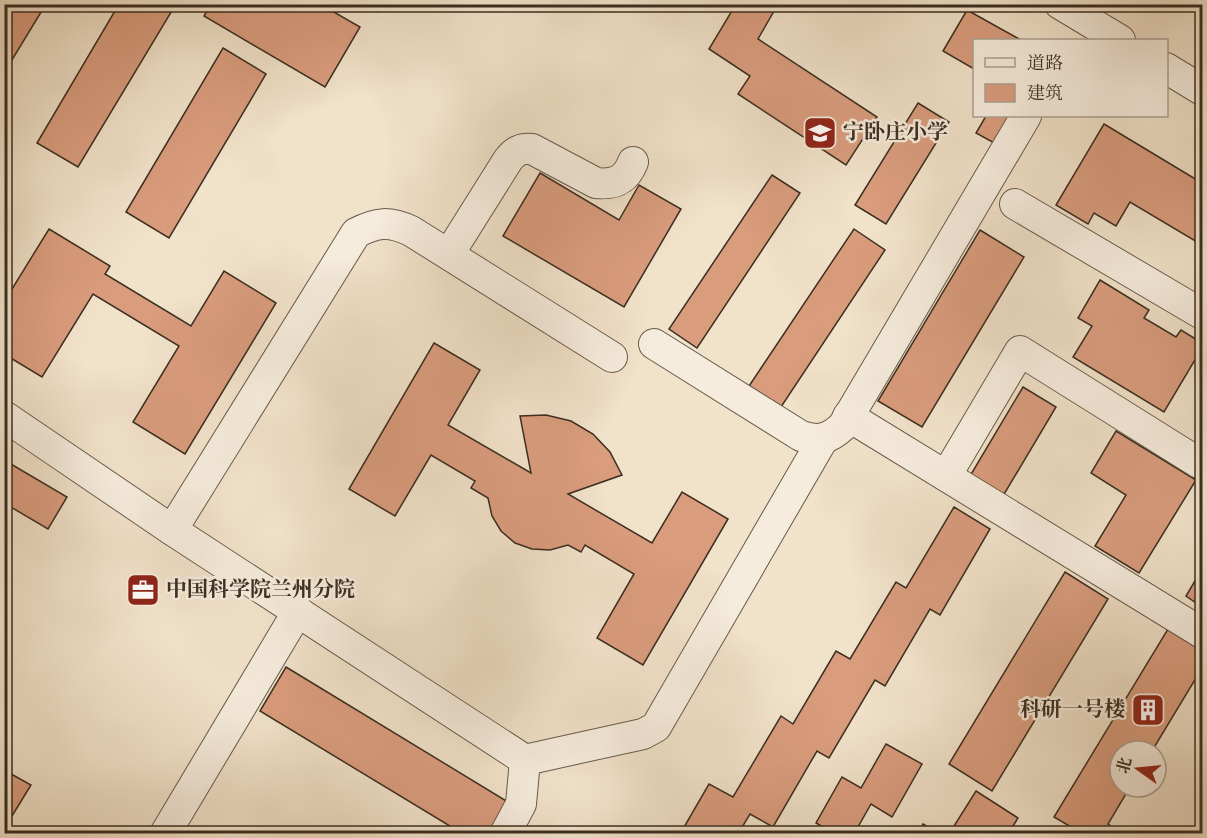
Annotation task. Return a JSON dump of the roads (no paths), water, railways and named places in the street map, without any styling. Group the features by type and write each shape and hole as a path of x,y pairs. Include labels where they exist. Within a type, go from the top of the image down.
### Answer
{"street":[{"path":"1071,21 1117,39"},
{"path":"1168,69 1203,90"},
{"path":"654,344 801,436 812,440 823,439 834,434 843,426 1025,117"},
{"path":"449,254 508,160 518,150 532,149 596,183 606,184 623,178 633,162"},
{"path":"1015,204 1203,314"},
{"path":"172,530 356,233 369,226 384,223 398,225 411,231 612,357"},
{"path":"946,476 1020,351 1199,463 1203,457"},
{"path":"4,416 172,530 525,760 644,734 656,728 823,439"},
{"path":"848,416 1203,633"},
{"path":"165,834 298,611"},
{"path":"505,834 521,804 525,760"}],"place":[{"name":"宁卧庄小学","path":"820,133"},
{"name":"中国科学院兰州分院","path":"143,590"},
{"name":"科研一号楼","path":"1148,710"}]}
